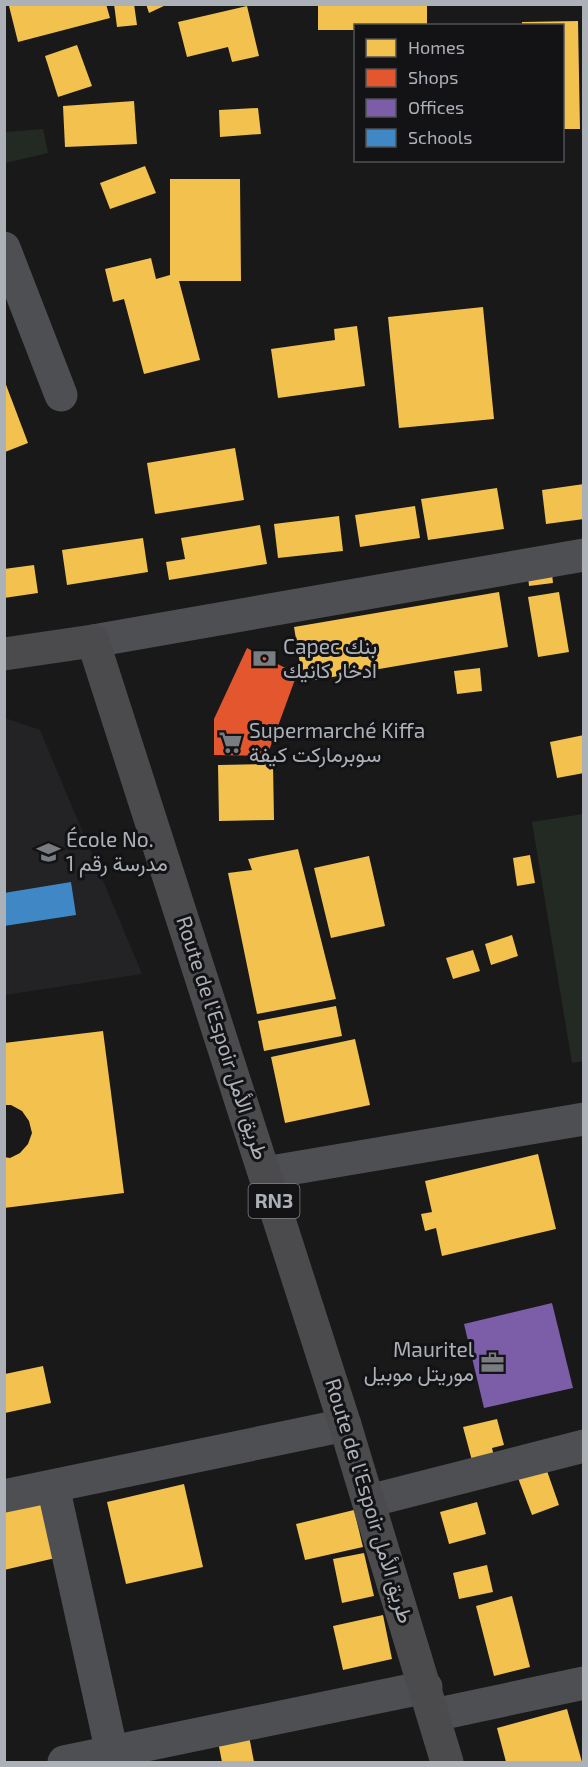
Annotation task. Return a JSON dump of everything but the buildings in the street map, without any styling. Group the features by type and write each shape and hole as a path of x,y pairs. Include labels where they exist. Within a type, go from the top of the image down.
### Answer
{"highway":[{"path":"4,654 93,641"},
{"name":"Route de l’Espoir طريق الأمل","path":"93,641 345,1425 447,1762"}],"street":[{"path":"4,248 61,395"},
{"path":"93,641 584,555"},
{"path":"265,1173 584,1119"},
{"path":"4,1496 345,1425"},
{"path":"369,1501 584,1446"},
{"path":"53,1486 113,1758"},
{"path":"64,1762 113,1758 430,1701 584,1683"}],"shaded area":[{"path":"43,129 48,153 5,163 5,132"},
{"name":"École No. 1 مدرسة رقم","path":"5,718 40,730 142,974 5,995"},
{"path":"583,814 584,1061 572,1063 532,822"}],"place":[{"name":"Capec بنك ادخار كانيك","path":"265,659"},
{"name":"Supermarché Kiffa سوبرماركت كيفة","path":"231,743"},
{"name":"École No. 1 مدرسة رقم","path":"48,852"},
{"name":"Mauritel موريتل موبيل","path":"492,1362"}]}
